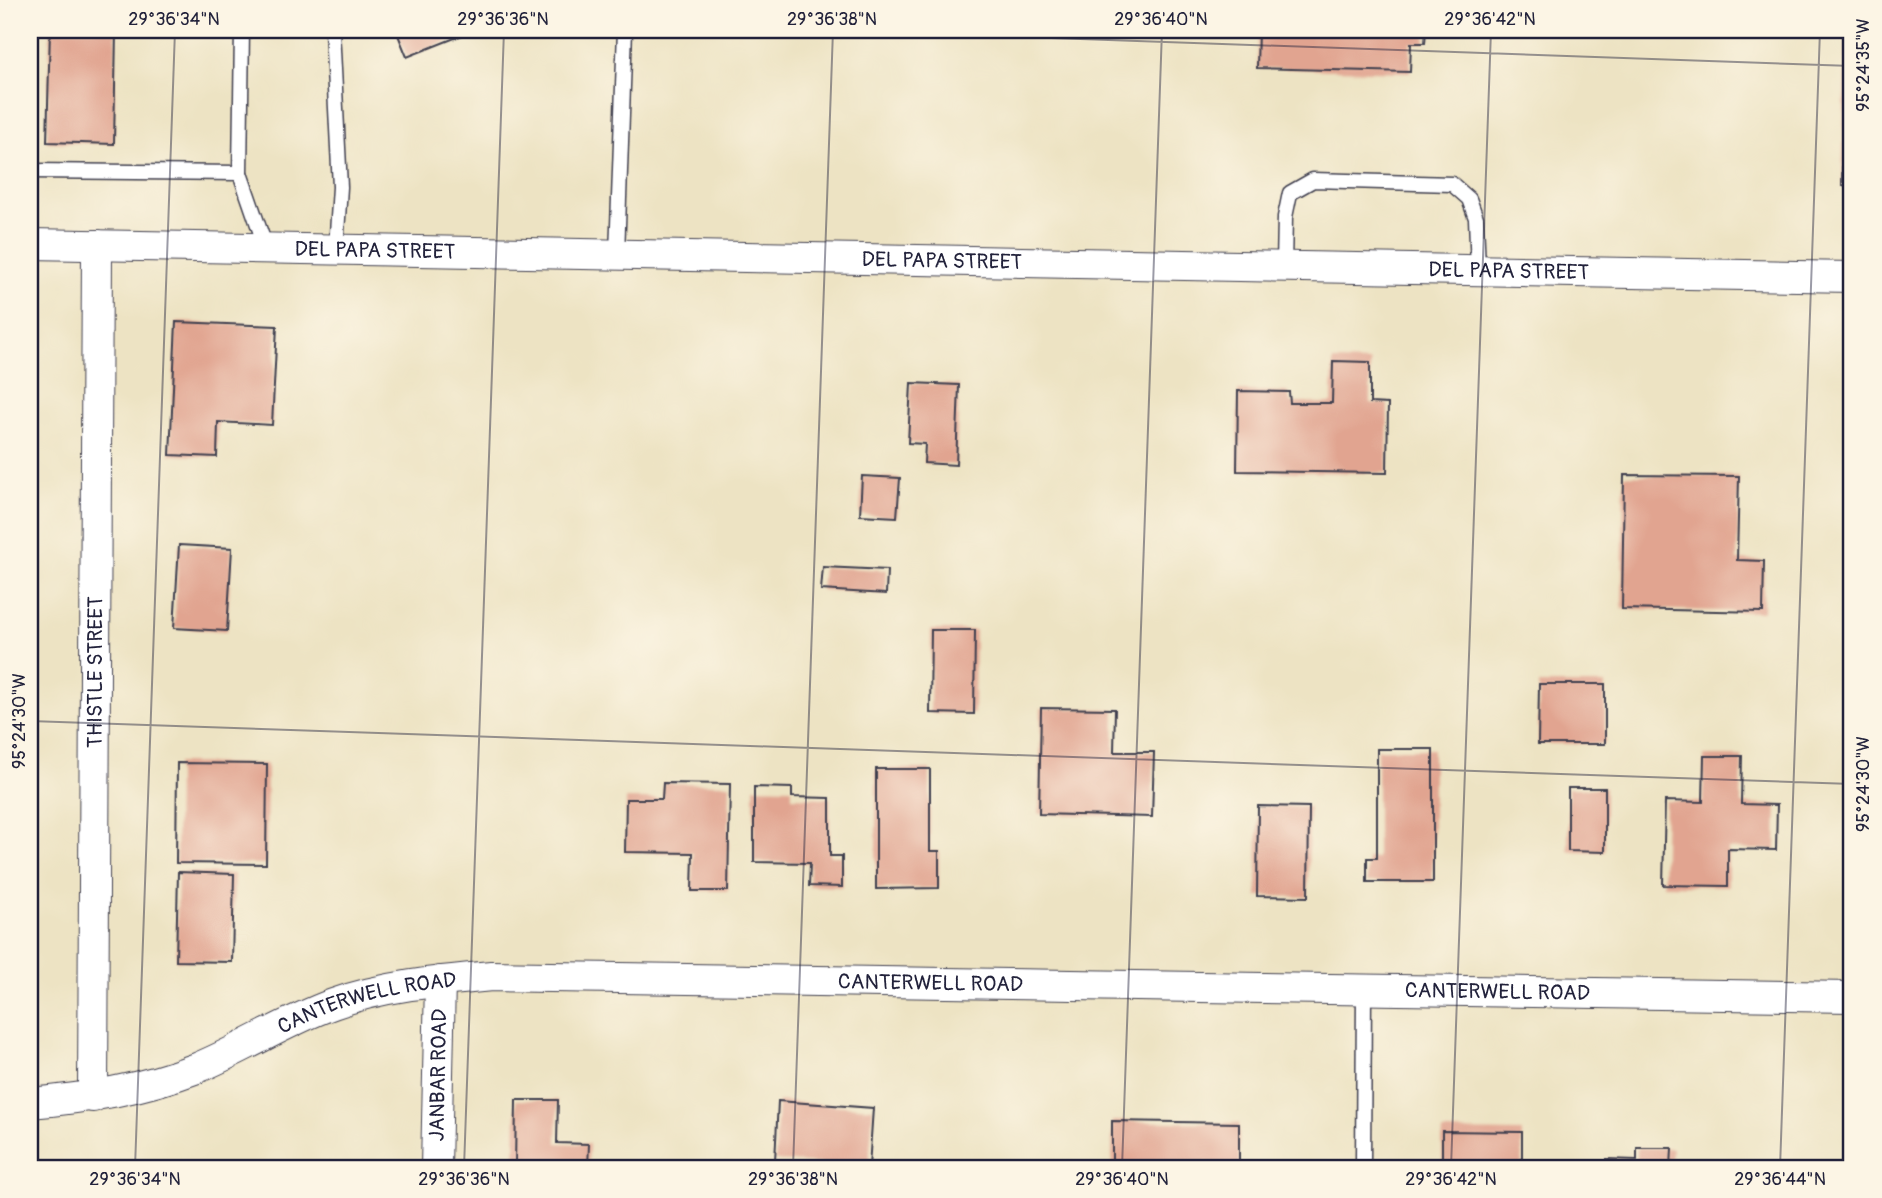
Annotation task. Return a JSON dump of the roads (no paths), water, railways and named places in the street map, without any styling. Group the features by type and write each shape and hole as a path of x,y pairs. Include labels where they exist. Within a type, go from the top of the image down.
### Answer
{"street":[{"name":"DEL PAPA STREET","path":"30,244 1852,277"},
{"name":"THISTLE STREET","path":"93,1097 97,245"},
{"name":"CANTERWELL ROAD","path":"30,1103 93,1097 148,1085 199,1067 333,1004 392,989 491,976 1852,997"},
{"name":"JANBAR ROAD","path":"436,1168 440,981"}],"lane":[{"path":"242,30 240,173 266,248"},
{"path":"332,30 340,187 335,249"},
{"path":"617,254 625,30"},
{"path":"30,171 240,173"},
{"path":"1284,266 1285,217 1290,193 1313,180 1397,181 1452,184 1469,199 1476,218 1478,270"},
{"path":"1363,1168 1364,990"}]}
